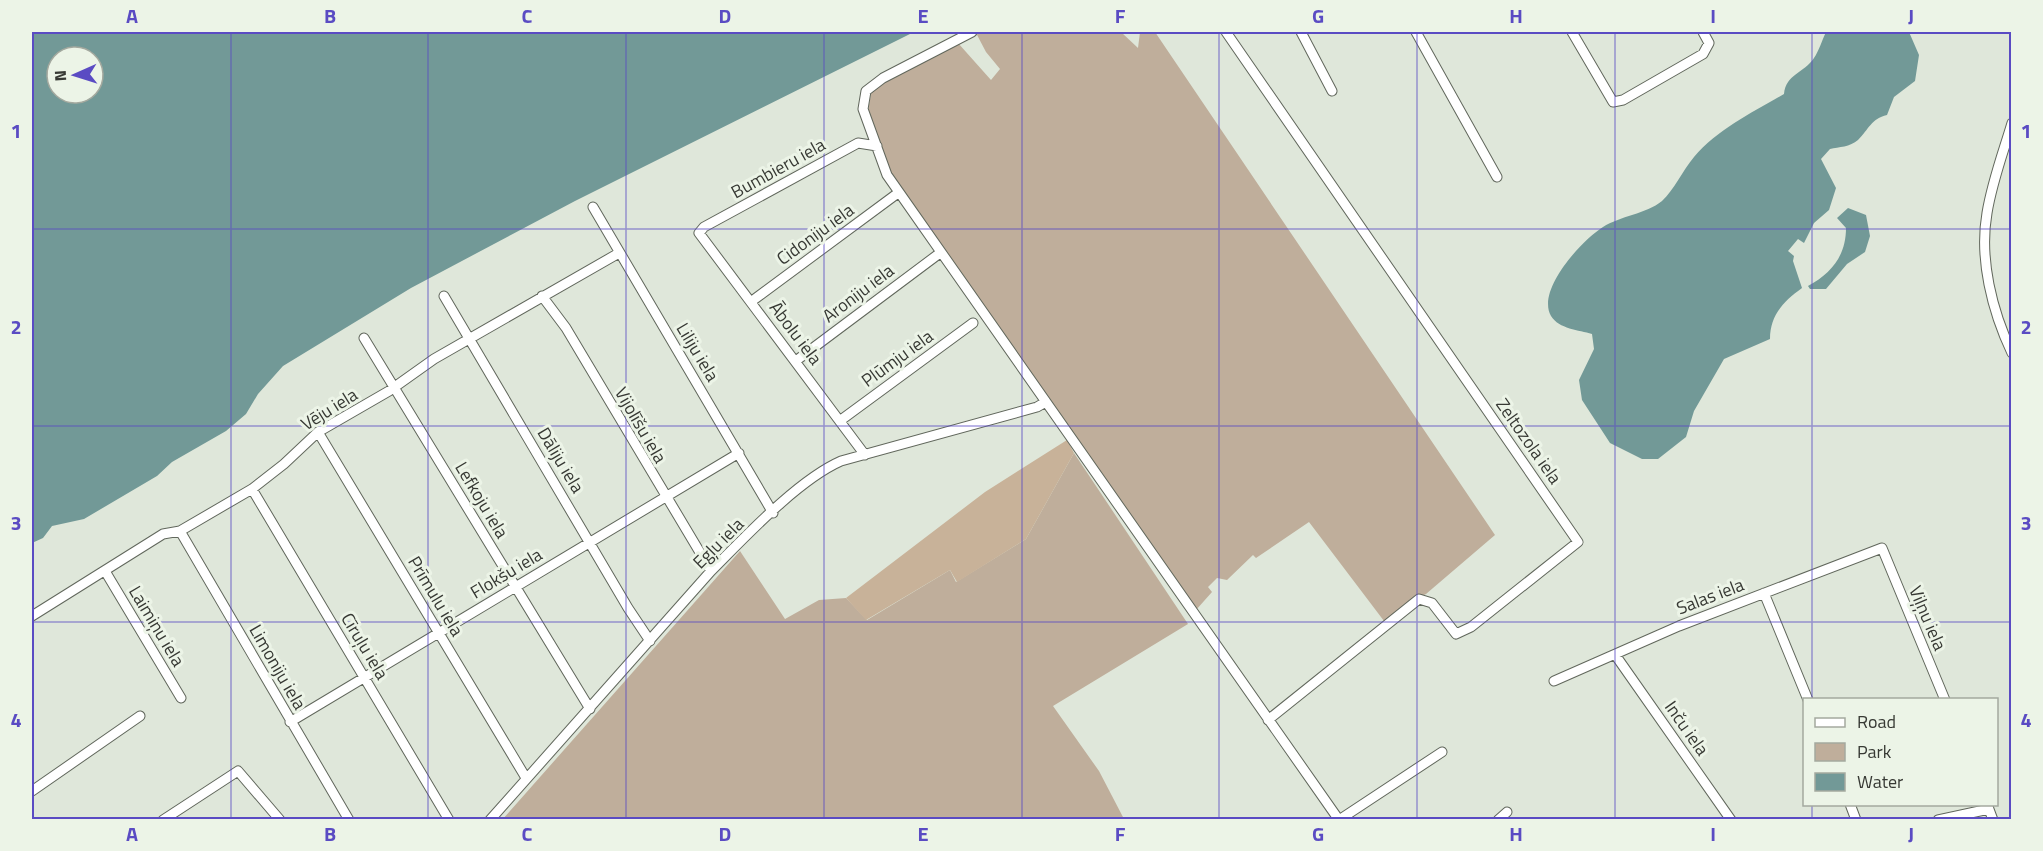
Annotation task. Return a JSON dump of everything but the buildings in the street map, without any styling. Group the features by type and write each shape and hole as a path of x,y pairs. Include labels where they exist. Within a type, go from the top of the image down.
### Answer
{"street":[{"path":"972,32 884,78 866,90 864,109 887,175 898,193 1339,819 1442,752"},
{"name":"Zeltozola iela","path":"1226,32 1578,542 1471,627 1456,634 1432,603 1419,599 1268,720"},
{"path":"1301,32 1332,91"},
{"path":"1416,32 1497,177"},
{"path":"1572,32 1613,102 1623,100 1703,54 1709,44 1703,32"},
{"path":"2012,123 1990,197 1985,233 1992,299 2012,353"},
{"name":"Bumbieru iela","path":"699,233 704,227 858,143 877,146"},
{"name":"Cidoniju iela","path":"752,301 898,193"},
{"name":"Liliju iela","path":"594,207 773,513"},
{"name":"Ābolu iela","path":"699,233 865,454"},
{"name":"Vēju iela","path":"32,616 163,534 180,531 252,489 284,465 318,432 394,388 469,338 619,253"},
{"name":"Aroniju iela","path":"796,360 939,253"},
{"name":"Dāliju iela","path":"444,296 628,608 650,641"},
{"name":"Vijolīšu iela","path":"542,296 566,328 665,498 711,571"},
{"name":"Plūmju iela","path":"841,420 973,323"},
{"name":"Lefkoju iela","path":"364,338 590,710"},
{"name":"Egļu iela","path":"490,819 590,710 711,571 825,468 865,454 1037,407 1044,403"},
{"name":"Prīmulu iela","path":"318,432 526,778"},
{"name":"Flokšu iela","path":"290,722 739,453"},
{"name":"Cīruļu iela","path":"252,489 449,819"},
{"name":"Limoniju iela","path":"180,531 349,819"},
{"name":"Salas iela","path":"1554,681 1616,656 1679,626 1882,548"},
{"name":"Viļņu iela","path":"1882,548 1945,698"},
{"name":"Laimiņu iela","path":"105,571 181,698"},
{"path":"1764,593 1808,698"},
{"name":"Inču iela","path":"1616,656 1731,819"},
{"path":"32,791 140,716"},
{"path":"163,819 238,771 280,819"},
{"path":"1938,819 1988,807 1993,819"},
{"path":"1498,819 1507,812"}],"green space":[{"path":"1121,32 1138,48 1140,32 1155,32 1495,535 1426,594 1384,621 1309,522 1256,558 1253,555 1227,580 1217,578 1208,587 1212,592 1196,610 889,170 868,110 871,94 878,83 958,43 991,80 1000,69 986,52 976,33"},
{"path":"1074,453 1188,624 1053,706 1099,771 1124,819 502,820 740,551 785,619 819,600 846,598 867,620 950,570 956,582 1026,539"}],"shaded area":[{"path":"1067,440 1074,453 1026,539 957,582 950,570 866,620 846,598 985,492"}],"water":[{"path":"32,32 914,32 575,201 411,288 283,366 258,394 246,414 226,431 172,462 157,476 84,519 52,526 43,538 32,543"},
{"path":"1826,32 1909,32 1919,55 1915,81 1894,97 1887,115 1874,122 1858,140 1830,149 1821,159 1836,188 1829,210 1814,223 1804,243 1798,239 1788,251 1794,256 1793,261 1802,288 1779,309 1772,323 1770,339 1724,359 1694,411 1686,437 1658,459 1642,459 1610,443 1582,400 1579,380 1594,349 1592,334 1559,324 1551,316 1548,305 1555,280 1573,254 1594,233 1610,223 1648,209 1662,201 1703,147 1736,122 1784,94 1788,82 1814,58"},
{"path":"1848,208 1866,215 1870,236 1865,252 1847,264 1826,289 1810,289 1808,286 1831,269 1840,255 1846,228 1837,218"}]}
